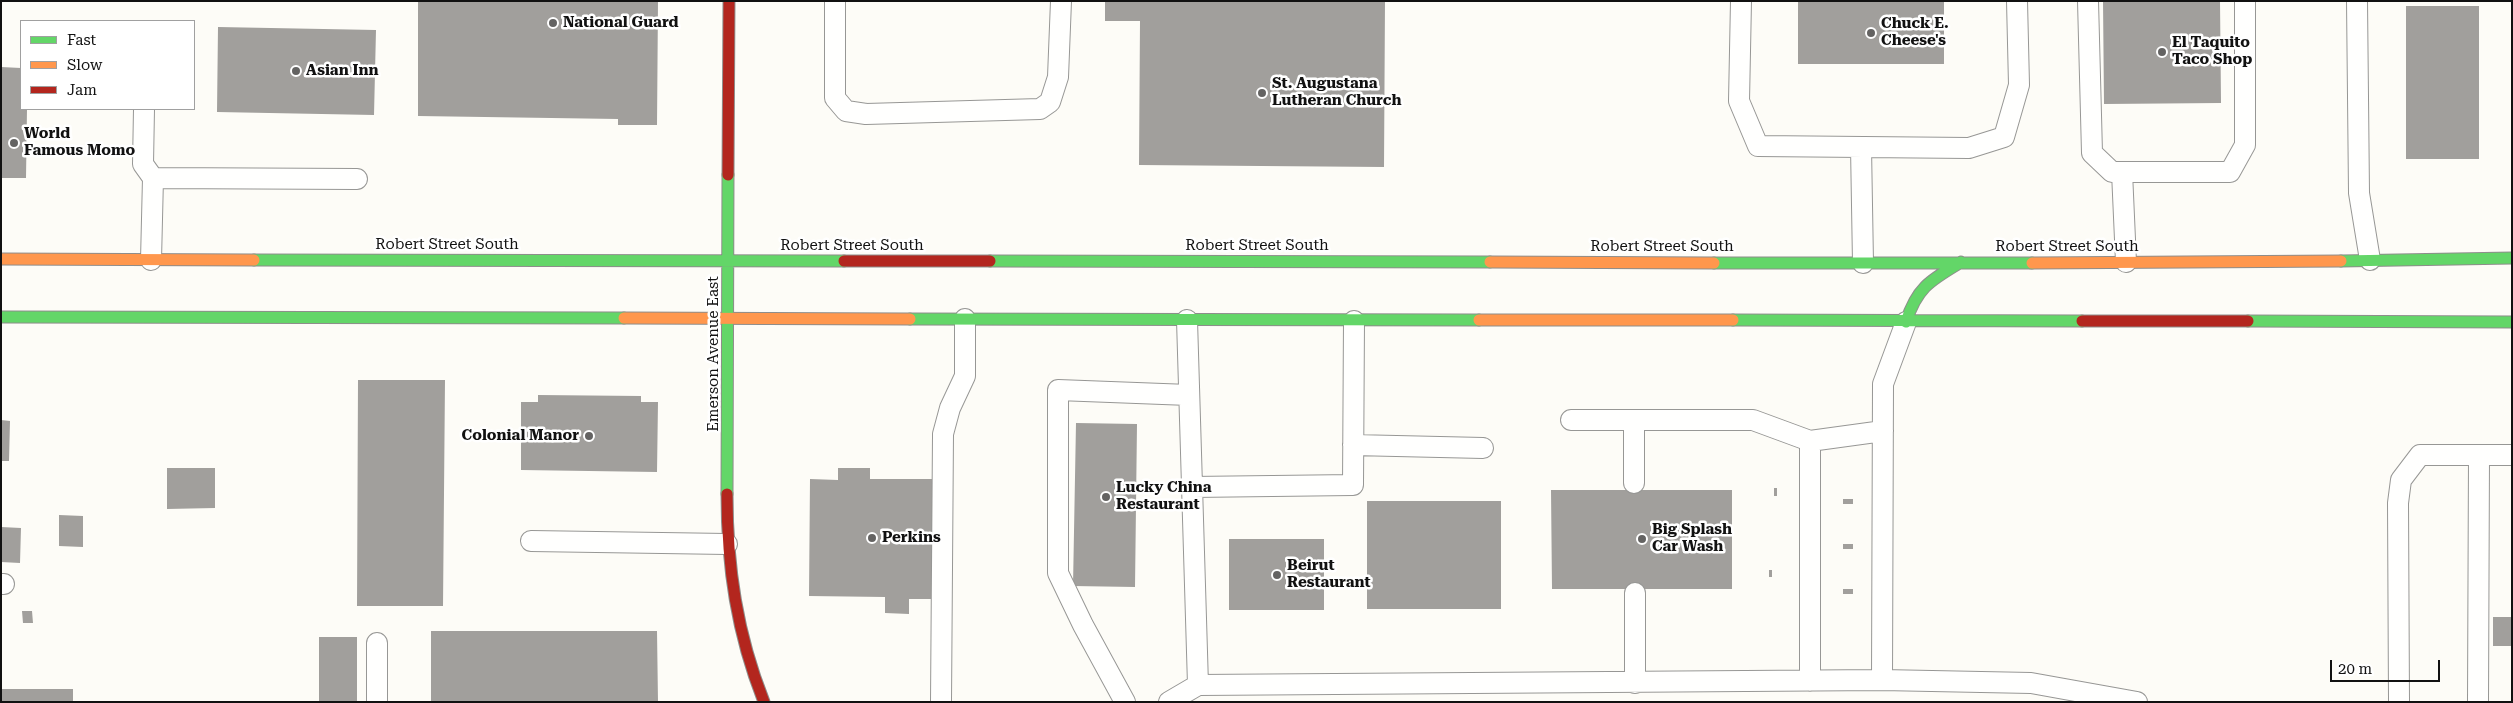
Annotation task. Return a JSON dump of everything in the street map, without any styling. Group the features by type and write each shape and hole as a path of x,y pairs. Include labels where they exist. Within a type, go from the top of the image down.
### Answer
{"main road":[{"name":"Emerson Avenue East","path":"729,1 727,544 735,610 749,667 764,702"},
{"name":"Robert Street South","path":"1,259 2126,262 2512,258"},
{"path":"1906,322 1916,294 1928,282 1961,262"},
{"path":"1,317 2512,322"}],"lane":[{"path":"835,1 834,98 846,111 866,114 1040,109 1050,102 1058,77 1061,1"},
{"path":"1741,1 1739,102 1758,146 1969,148 2004,136 2018,85 2017,1"},
{"path":"2088,1 2092,152 2112,172 2230,172 2245,145 2245,1"},
{"path":"2357,1 2358,193 2370,260"},
{"path":"144,110 143,164 153,178 151,260"},
{"path":"1861,147 1862,262"},
{"path":"2122,172 2126,262"},
{"path":"153,178 357,178"},
{"path":"941,702 943,434 950,408 965,376 965,319"},
{"path":"1187,320 1198,685"},
{"path":"1192,487 1353,485 1354,321"},
{"path":"1882,680 1883,384 1906,322"},
{"path":"1125,702 1083,626 1058,573 1058,390 1189,395"},
{"path":"1571,420 1753,420 1810,440 1883,431"},
{"path":"1634,420 1634,483"},
{"path":"1810,440 1810,681"},
{"path":"1353,445 1483,448"},
{"path":"2399,702 2398,503 2401,480 2420,455 2512,455"},
{"path":"2478,702 2479,455"},
{"path":"531,540 727,544"},
{"path":"1635,593 1635,683"},
{"path":"377,643 377,702"},
{"path":"1169,702 1198,685 1572,693 1635,683 1882,680 2031,683 2137,702"}],"building":[{"path":"418,1 658,1 657,125 618,125 618,119 418,116"},
{"name":"St. Augustana Lutheran Church","path":"1105,1 1385,1 1384,167 1139,165 1140,21 1105,21"},
{"name":"Chuck E. Cheese's","path":"1798,1 1944,1 1944,64 1798,64"},
{"name":"El Taquito Taco Shop","path":"2103,1 2220,1 2221,103 2104,104"},
{"path":"2406,6 2479,6 2479,159 2406,159"},
{"name":"Asian Inn","path":"218,27 376,30 374,115 217,112"},
{"name":"World Famous Momo","path":"1,67 20,68 20,110 27,110 26,178 1,178"},
{"path":"358,380 445,380 443,606 357,606"},
{"name":"Colonial Manor","path":"538,395 641,396 641,402 658,402 657,472 521,470 521,402 538,402"},
{"path":"1,420 10,421 9,461 1,461"},
{"name":"Lucky China Restaurant","path":"1076,423 1137,424 1135,587 1073,586"},
{"path":"167,468 215,468 215,508 167,509"},
{"name":"Perkins","path":"838,468 870,468 870,479 936,479 934,599 909,599 909,614 885,613 885,597 809,596 810,479 838,480"},
{"path":"1774,488 1777,488 1777,496 1774,496"},
{"name":"Big Splash Car Wash","path":"1551,490 1732,490 1732,589 1552,589"},
{"path":"1843,499 1853,499 1853,504 1843,504"},
{"path":"1367,501 1501,501 1501,609 1367,609"},
{"path":"59,515 83,516 83,547 59,546"},
{"path":"1,527 21,528 20,563 1,562"},
{"name":"Beirut Restaurant","path":"1229,539 1324,539 1324,610 1229,610"},
{"path":"1843,544 1853,544 1853,549 1843,549"},
{"path":"1769,570 1772,570 1772,577 1769,577"},
{"path":"1843,589 1853,589 1853,594 1843,594"},
{"path":"22,611 32,611 33,623 23,623"},
{"path":"2493,617 2512,617 2512,646 2493,646"},
{"path":"431,631 657,631 658,702 431,702"},
{"path":"319,637 357,637 357,702 319,702"},
{"path":"1,689 73,689 73,702 1,702"}],"traffic: fast":[{"path":"727,494 728,175"},
{"path":"2341,261 2512,258"},
{"path":"254,260 844,261"},
{"path":"990,261 1490,262"},
{"path":"1906,322 1920,292 1941,274 1961,262"},
{"path":"1714,263 2032,263"},
{"path":"1,317 624,318"},
{"path":"910,319 1479,320"},
{"path":"1733,320 2082,321"},
{"path":"2248,321 2512,322"}],"traffic: slow":[{"path":"1,259 254,260"},
{"path":"2032,263 2341,261"},
{"path":"1490,262 1714,263"},
{"path":"624,318 910,319"},
{"path":"1479,320 1733,320"}],"traffic: jam":[{"path":"728,175 729,1"},
{"path":"844,261 990,261"},
{"path":"2082,321 2248,321"},
{"path":"727,494 729,548 735,600 747,651 764,702"}],"place":[{"name":"National Guard","path":"553,23"},
{"name":"Chuck E. Cheese's","path":"1871,33"},
{"name":"El Taquito Taco Shop","path":"2162,52"},
{"name":"Asian Inn","path":"296,71"},
{"name":"St. Augustana Lutheran Church","path":"1262,93"},
{"name":"World Famous Momo","path":"14,143"},
{"name":"Colonial Manor","path":"589,436"},
{"name":"Lucky China Restaurant","path":"1106,497"},
{"name":"Perkins","path":"872,538"},
{"name":"Big Splash Car Wash","path":"1642,539"},
{"name":"Beirut Restaurant","path":"1277,575"}]}
